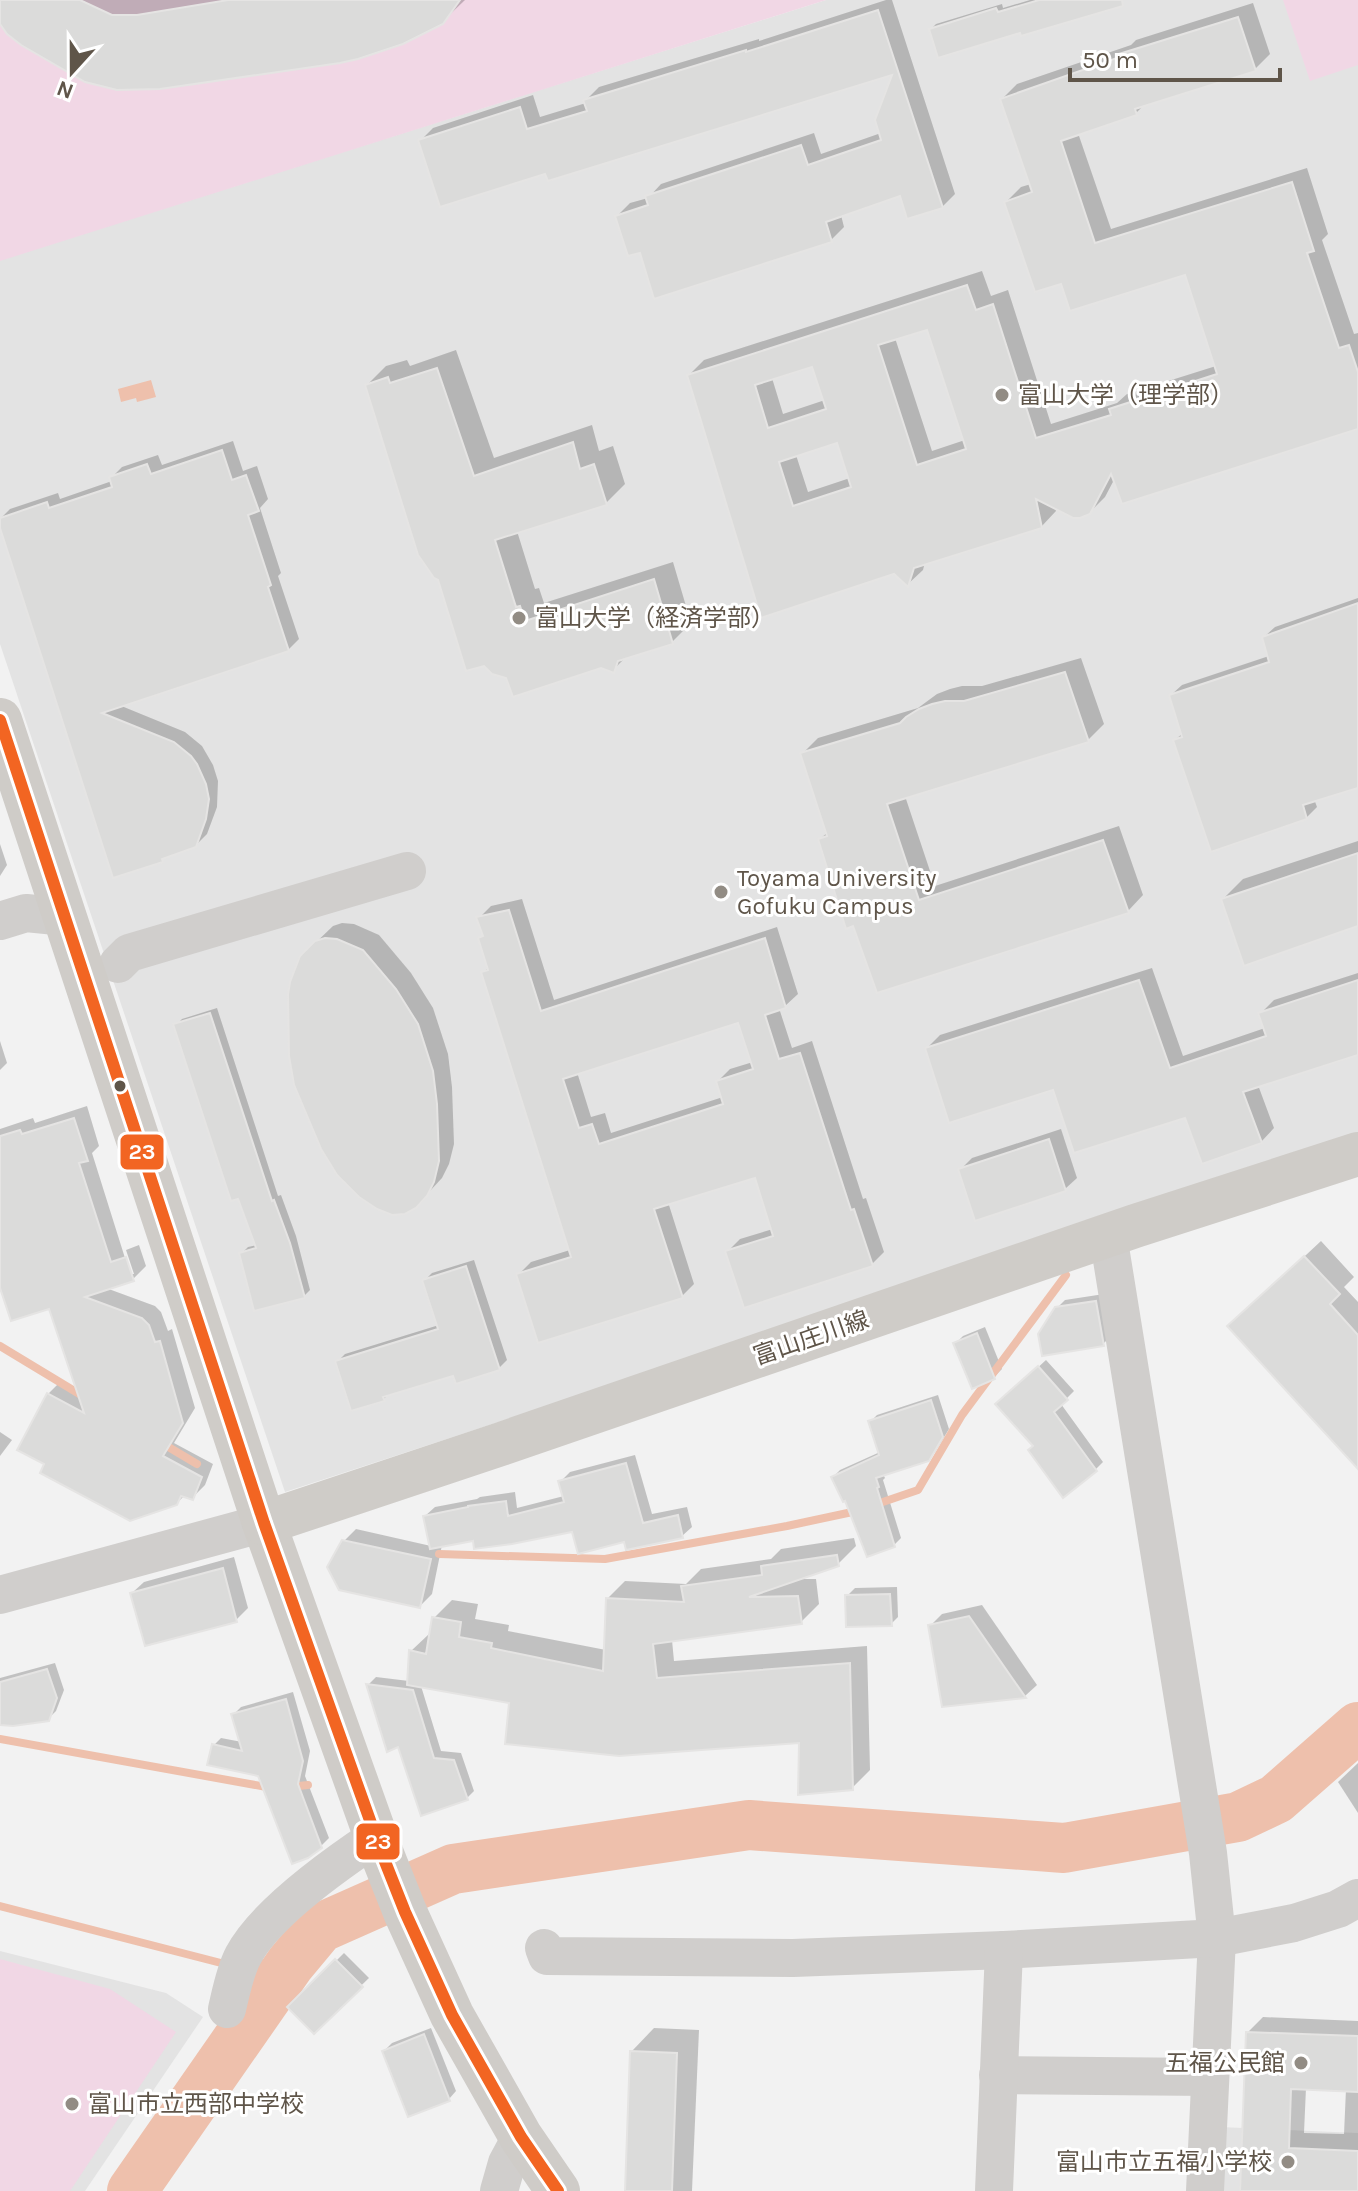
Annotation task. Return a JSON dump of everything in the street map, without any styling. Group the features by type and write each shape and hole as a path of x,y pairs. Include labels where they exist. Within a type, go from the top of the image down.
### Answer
{"main road":[{"path":"0,720 264,1523 379,1846 452,2015 521,2137 558,2191"},
{"name":"富山庄川線","path":"264,1523 1108,1235 1358,1154"}],"street":[{"path":"118,964 129,953 407,871"},
{"path":"0,921 26,913 66,917"},
{"path":"1108,1235 1208,1853 1217,1938 1205,2191"},
{"path":"0,1595 264,1523"},
{"path":"227,2009 240,1963 274,1915 352,1853 379,1846"},
{"path":"544,1948 547,1956 793,1958 1217,1938 1294,1923 1338,1909 1358,1898"},
{"path":"994,2191 1004,1950"},
{"path":"998,2075 1210,2077"},
{"path":"499,2191 507,2163 521,2137"}],"shaded area":[{"path":"0,0 826,0 0,261"},
{"name":"Toyama University Gofuku Campus","path":"826,0 1358,0 1358,1140 285,1492 0,644 0,260"},
{"path":"1283,0 1358,0 1358,65 1310,81"},
{"path":"151,380 156,397 121,402 118,389"},
{"name":"富山市立西部中学校","path":"0,1951 166,1993 203,2017 85,2191 0,2191"},
{"name":"富山市立西部中学校","path":"0,1959 110,1989 176,2032 70,2191 0,2191"},
{"name":"富山市立五福小学校","path":"1220,2127 1358,2133 1358,2191 1217,2191"}],"building":[{"path":"0,0 80,0 112,15 137,15 228,0 460,0 443,24 403,44 358,59 160,89 117,90 85,82 21,45 0,24"},
{"path":"1039,0 1122,0 1123,6 938,58 929,29 996,8 998,12"},
{"path":"878,10 943,208 907,219 900,196 826,222 832,242 654,299 640,253 628,256 615,216 648,205 645,196 801,145 808,165 881,140 875,120 892,75 548,181 545,174 440,207 418,140 520,107 527,129 587,111 583,100"},
{"path":"1238,17 1256,71 1135,109 1137,115 1061,141 1095,243 1292,182 1314,251 1307,253 1339,348 1349,345 1358,372 1358,429 1122,504 1111,474 1090,514 1073,518 1036,499 1042,528 914,568 908,587 894,574 761,618 687,375 967,285 976,310 993,304 1036,438 1111,415 1109,409 1217,374 1185,275 1070,311 1061,284 1035,292 1004,202 1032,192 1000,99 1120,57 1119,54","holes":["927,330 966,449 917,465 878,345","812,367 826,409 768,428 755,385","837,443 851,487 793,506 779,462"]},
{"path":"437,368 474,476 573,442 580,469 594,464 607,505 495,540 516,607 520,606 525,621 654,579 673,644 618,661 614,673 601,668 513,697 506,678 492,674 484,666 466,671 438,580 418,555 365,385 388,377 390,383"},
{"path":"222,450 232,480 246,475 259,511 248,515 289,651 102,713 174,742 197,764 209,799 196,847 162,859 163,862 113,878 0,528 0,518 47,502 49,508 112,487 109,477 147,464 151,474"},
{"path":"1358,603 1358,788 1303,805 1307,819 1211,852 1173,740 1182,737 1169,695 1269,662 1262,637"},
{"path":"1065,672 1089,742 887,804 919,900 1103,840 1129,913 877,993 853,926 846,929 818,839 827,836 800,753 900,723 932,704 964,701"},
{"path":"1358,853 1358,926 1244,966 1221,899"},
{"path":"509,910 541,1011 765,938 786,1008 765,1015 779,1059 800,1053 851,1210 854,1209 873,1266 744,1308 725,1251 773,1236 755,1178 654,1209 683,1298 538,1343 516,1274 571,1257 481,972 488,970 478,938 483,936 476,917","holes":["738,1023 753,1069 716,1081 723,1104 599,1144 592,1124 579,1128 563,1079"]},
{"path":"337,939 363,950 396,989 418,1024 433,1071 439,1161 427,1196 405,1214 392,1215 377,1209 359,1197 337,1175 321,1149 294,1085 289,1056 290,982 300,956 315,941"},
{"path":"1139,980 1170,1068 1266,1036 1258,1013 1358,980 1358,1055 1243,1092 1262,1143 1202,1164 1185,1118 1074,1153 1053,1090 949,1123 925,1048"},
{"path":"210,1013 272,1201 290,1243 305,1298 254,1311 239,1253 256,1248 238,1199 231,1201 173,1024"},
{"path":"74,1118 88,1161 79,1163 111,1262 126,1257 134,1281 85,1297 142,1318 149,1325 155,1342 160,1341 183,1423 163,1456 202,1477 193,1500 181,1496 177,1505 130,1521 40,1473 44,1464 17,1450 47,1393 84,1413 49,1309 11,1321 0,1288 0,1136 20,1130 22,1134"},
{"path":"1049,1139 1066,1191 975,1221 958,1169"},
{"path":"1304,1256 1340,1294 1330,1304 1358,1335 1358,1469 1227,1326"},
{"path":"466,1266 500,1370 456,1384 453,1376 383,1397 385,1401 351,1411 335,1361 438,1329 422,1280"},
{"path":"1096,1301 1104,1346 1042,1356 1038,1334 1055,1307"},
{"path":"977,1333 995,1379 972,1389 953,1343"},
{"path":"1038,1366 1068,1400 1054,1412 1097,1471 1063,1498 1028,1450 1033,1446 995,1404"},
{"path":"931,1400 943,1437 929,1461 876,1478 895,1547 867,1557 845,1501 831,1477 879,1455 868,1421"},
{"path":"626,1463 643,1523 678,1515 683,1538 626,1550 624,1542 578,1554 572,1532 474,1549 473,1541 430,1549 423,1516 506,1501 508,1516 564,1502 558,1481"},
{"path":"342,1540 431,1559 420,1608 339,1590 327,1567"},
{"path":"837,1555 839,1566 749,1597 798,1596 802,1624 653,1644 657,1678 850,1663 853,1790 798,1795 799,1743 619,1756 505,1744 509,1703 407,1685 409,1650 426,1654 432,1617 461,1622 459,1637 492,1643 491,1648 603,1671 606,1598 684,1602 681,1586 762,1575 761,1566"},
{"path":"223,1568 237,1622 145,1646 130,1593"},
{"path":"890,1594 892,1626 846,1627 845,1595"},
{"path":"969,1616 1026,1698 942,1707 928,1625"},
{"path":"47,1669 57,1698 49,1721 0,1725 0,1682"},
{"path":"366,1684 413,1690 434,1758 454,1760 468,1800 421,1816 398,1747 387,1752"},
{"path":"286,1699 303,1761 298,1784 322,1848 292,1864 258,1776 207,1765 212,1744 242,1751 231,1714"},
{"path":"335,1959 363,1987 314,2034 287,2007"},
{"path":"1246,2032 1358,2036 1358,2092 1291,2089 1289,2148 1358,2151 1358,2191 1240,2191"},
{"path":"424,2034 450,2101 408,2117 382,2051"},
{"path":"630,2051 677,2053 672,2191 625,2191"}],"waterway":[{"path":"874,1505 918,1490 962,1415 1066,1275"},
{"path":"0,1346 86,1398"},
{"path":"160,1442 197,1464"},
{"path":"439,1554 605,1559 857,1511"},
{"path":"132,2191 290,1964 320,1928 453,1869 749,1825 1064,1848 1238,1817 1276,1799 1358,1727"},
{"path":"0,1739 272,1788"},
{"path":"289,1787 308,1785"},
{"path":"0,1906 229,1963"},
{"path":"251,1963 290,1964"}],"transit line":[{"name":"23","path":"0,720 264,1523 382,1854 452,2015 521,2137 558,2191"}],"place":[{"name":"富山大学（理学部）","path":"1002,395"},
{"name":"富山大学（経済学部）","path":"519,618"},
{"name":"Toyama University Gofuku Campus","path":"721,892"},
{"name":"五福公民館","path":"1301,2063"},
{"name":"富山市立西部中学校","path":"72,2104"},
{"name":"富山市立五福小学校","path":"1288,2162"}]}
